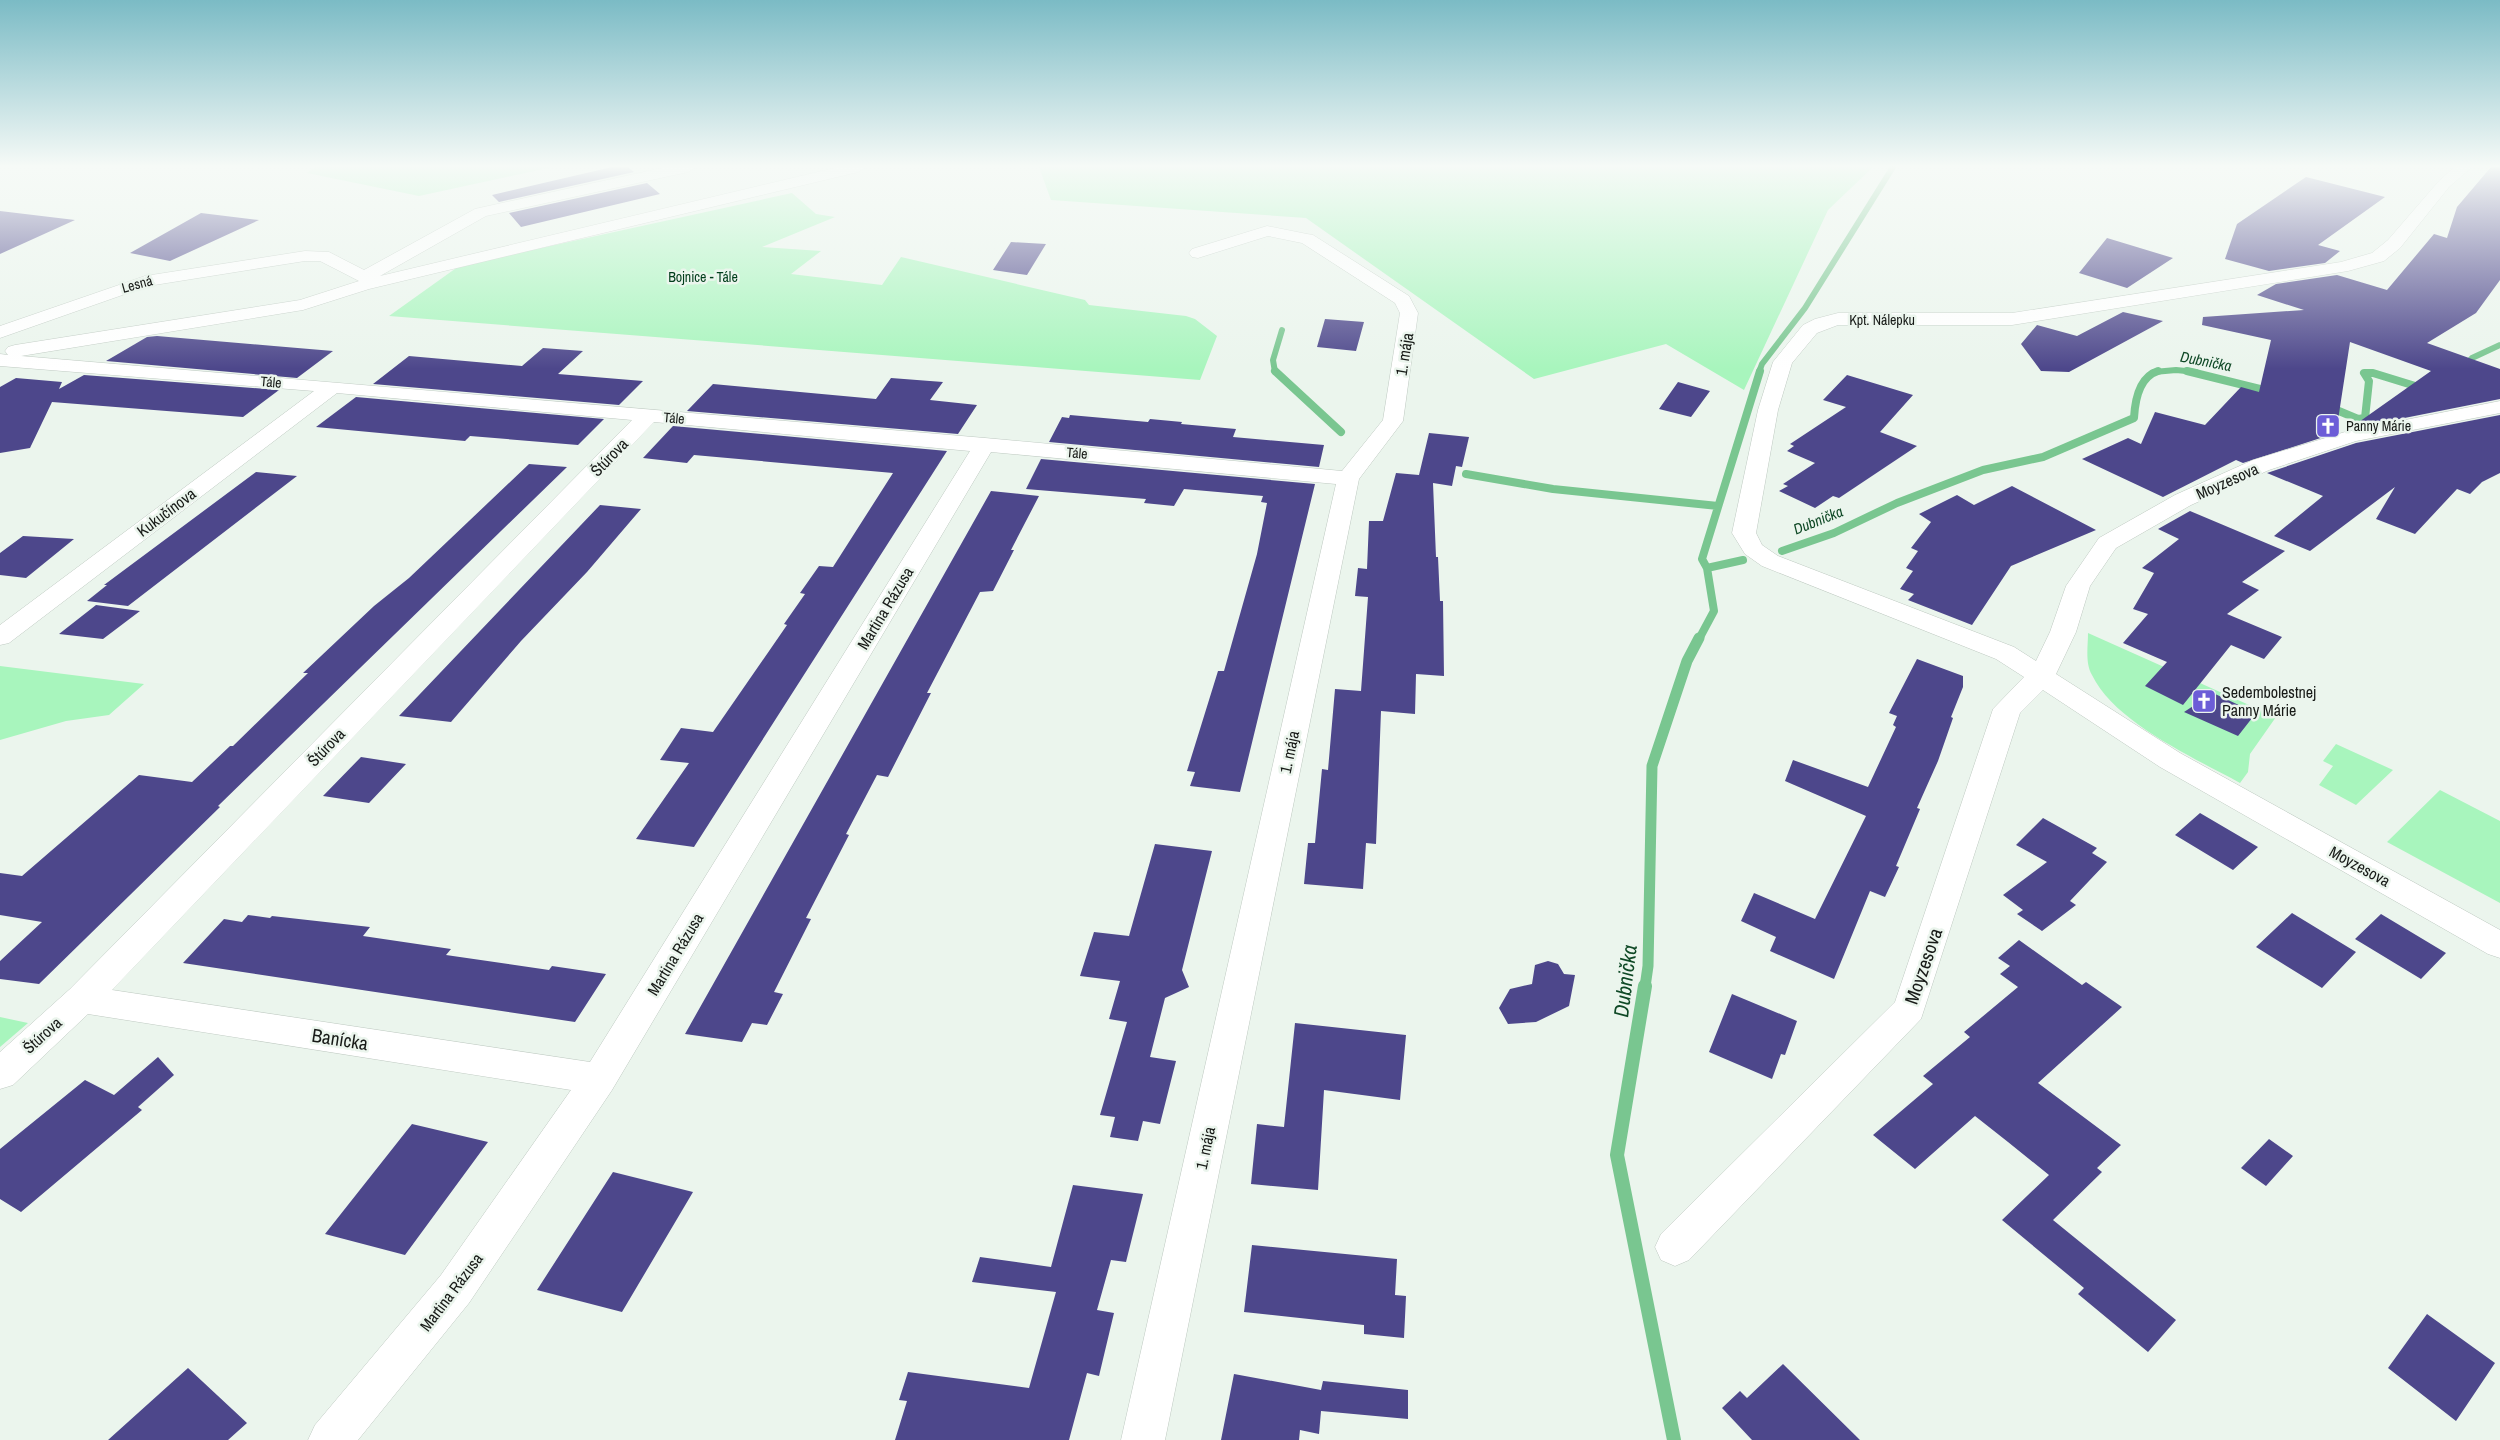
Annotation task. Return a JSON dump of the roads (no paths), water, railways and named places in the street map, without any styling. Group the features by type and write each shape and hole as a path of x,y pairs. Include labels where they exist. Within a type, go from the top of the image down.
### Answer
{"street":[{"path":"364,281 443,234"},
{"path":"0,353 50,344 201,323 303,305 364,281 567,234"},
{"name":"1. mája","path":"1198,253 1257,234"},
{"name":"1. mája","path":"1143,1440 1348,478 1393,421 1409,313 1403,300 1307,239 1283,234"},
{"name":"Kpt. Nálepku","path":"2042,675 2005,653 1770,561 1753,548 1744,533 1768,410 1783,362 1810,329 1822,323 1838,319 2012,319 2342,267 2378,257 2394,244 2402,234"},
{"name":"Lesná","path":"0,332 145,280 296,257 323,256 364,281"},
{"name":"Tále","path":"0,360 985,444 1348,478"},
{"name":"Kukučínova","path":"0,636 333,387"},
{"name":"Moyzesova","path":"1675,1247 1909,1010 2007,709 2042,675 2063,632 2078,586 2107,543 2183,500 2261,465 2352,436 2500,407"},
{"name":"Štúrova","path":"0,1074 82,999 648,416"},
{"name":"Martina Rázusa","path":"330,1440 456,1290 599,1079 985,444"},
{"name":"Moyzesova","path":"2042,675 2170,760 2500,945"},
{"name":"Banícka","path":"82,999 599,1079"}],"waterway":[{"path":"1759,372 1762,364 1805,308 1851,234"},
{"path":"1275,372 1273,360 1282,330"},
{"name":"Dubnička","path":"2464,367 2472,358 2500,345"},
{"path":"1275,371 1341,432"},
{"path":"1707,568 1702,559 1760,371"},
{"name":"Dubnička","path":"2156,372 2188,371"},
{"name":"Dubnička","path":"2188,371 2196,372"},
{"name":"Dubnička","path":"2188,371 2272,392"},
{"name":"Dubnička","path":"1782,551 1834,533 1897,503 1983,470 2043,457 2134,418 2139,390 2146,378 2156,372"},
{"name":"Dubnička","path":"2327,406 2358,419 2365,418 2369,381 2364,373 2373,373 2425,389"},
{"path":"1466,474 1553,489 1718,506"},
{"name":"Dubnička","path":"1707,568 1743,560"},
{"name":"Dubnička","path":"1699,639 1714,611 1707,568"},
{"name":"Dubnička","path":"1645,987 1648,966 1652,766 1687,661 1699,638"},
{"name":"Dubnička","path":"1645,986 1617,1155 1674,1440"}],"place":[{"name":"Panny Márie","path":"2328,426"},
{"name":"Sedembolestnej Panny Márie","path":"2204,701"}],"park label":[{"name":"Bojnice - Tále","path":"703,277"}]}
